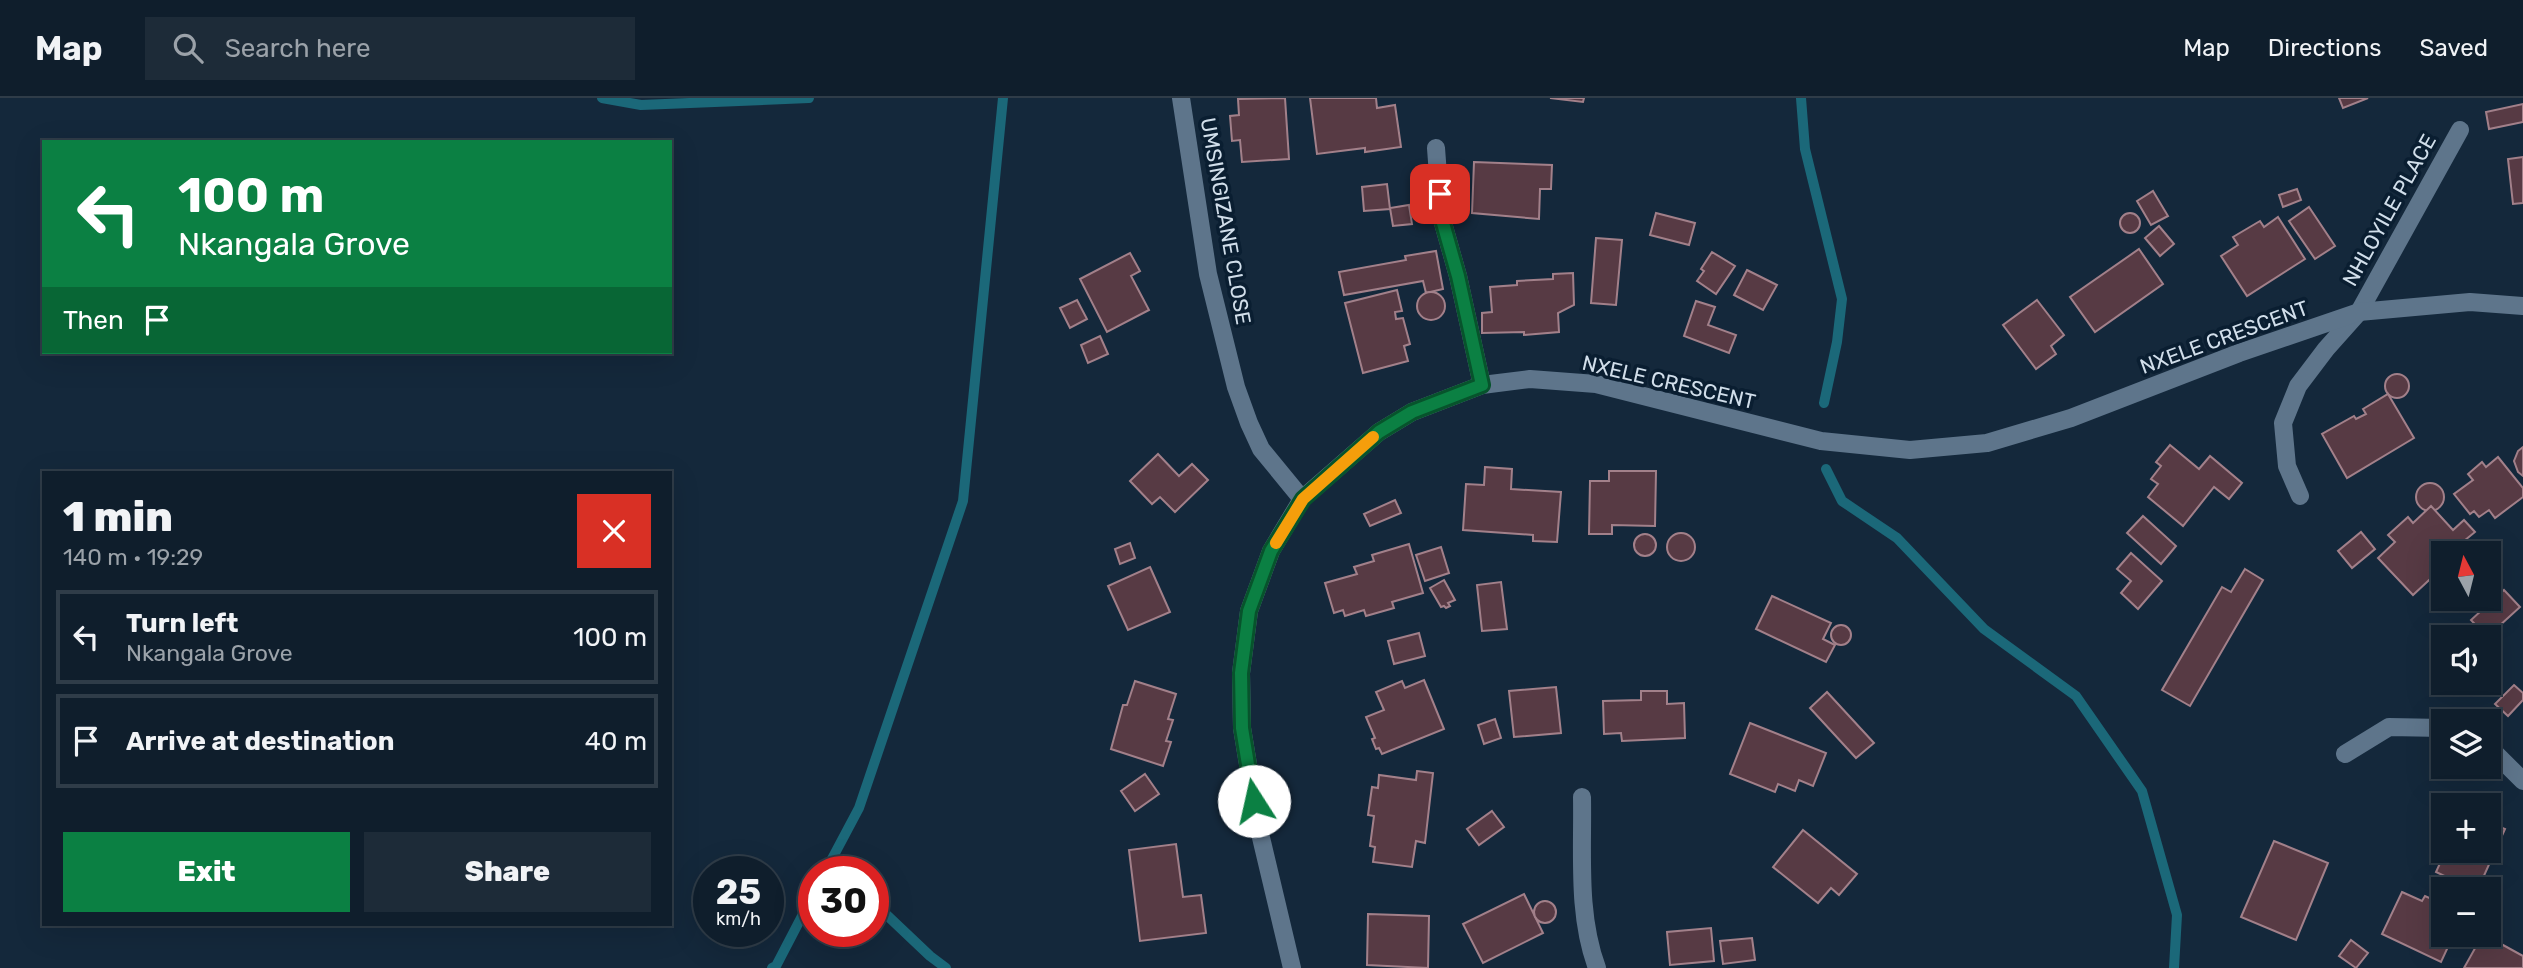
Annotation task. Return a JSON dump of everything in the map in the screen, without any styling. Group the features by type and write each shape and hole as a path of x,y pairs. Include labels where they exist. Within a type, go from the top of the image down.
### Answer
{"street":[{"name":"UMSINGIZANE CLOSE","path":"1181,98 1209,274 1236,387 1248,423 1261,449 1303,499"},
{"name":"NHLOYILE PLACE","path":"2300,496 2287,466 2283,423 2298,386 2359,312 2460,130"},
{"path":"1436,148 1441,216 1458,276 1482,385"},
{"name":"NXELE CRESCENT","path":"1292,968 1258,825 1242,728 1241,673 1249,611 1271,551 1303,499 1379,432 1412,412 1482,385 1531,379 1596,384 1821,441 1910,450 1987,443 2071,418 2359,312 2470,302 2523,306"},
{"path":"2345,754 2389,727 2431,728"},
{"path":"2501,759 2523,780"},
{"path":"1582,797 1583,908 1597,968"}],"building":[{"path":"1285,98 1289,159 1242,162 1240,140 1232,141 1230,116 1239,115 1238,99"},
{"path":"1310,98 1376,98 1377,108 1395,105 1401,147 1317,154"},
{"path":"1550,98 1584,98 1583,102"},
{"path":"2339,98 2368,98 2343,108"},
{"path":"2523,104 2523,122 2489,129 2486,112"},
{"path":"2523,157 2523,203 2513,204 2508,159"},
{"path":"1474,162 1552,165 1551,189 1540,189 1539,219 1472,213"},
{"path":"1387,184 1390,209 1364,211 1362,187"},
{"path":"2297,189 2301,200 2283,207 2279,195"},
{"path":"2153,191 2168,216 2151,225 2137,201"},
{"path":"1409,205 1412,224 1393,226 1390,208"},
{"path":"2309,207 2335,246 2315,259 2289,221"},
{"path":"1656,213 1695,223 1689,245 1650,235"},
{"path":"2130,213 2137,216 2140,223 2137,230 2130,233 2123,230 2120,223 2123,216"},
{"path":"2278,217 2305,259 2247,296 2221,256 2238,245 2233,237 2260,221 2264,227"},
{"path":"2159,226 2174,244 2160,256 2145,238"},
{"path":"1596,238 1622,240 1616,305 1591,303"},
{"path":"2139,249 2163,284 2095,332 2070,297"},
{"path":"1436,251 1443,289 1426,293 1423,281 1344,295 1339,272 1406,260 1405,256"},
{"path":"1712,252 1735,266 1716,294 1697,281"},
{"path":"1130,253 1140,271 1131,276 1149,310 1107,332 1080,279"},
{"path":"1747,270 1777,285 1763,310 1734,295"},
{"path":"1573,273 1574,305 1558,313 1559,332 1524,335 1524,332 1482,333 1482,313 1492,312 1490,287 1517,285 1517,281 1553,279 1553,274"},
{"path":"1397,290 1402,311 1395,312 1396,319 1403,318 1410,344 1404,346 1408,361 1363,373 1345,303"},
{"path":"1431,292 1441,296 1445,306 1441,316 1431,320 1421,316 1417,306 1421,296"},
{"path":"1077,300 1087,319 1070,328 1060,308"},
{"path":"2037,300 2064,335 2051,346 2056,354 2036,369 2003,325"},
{"path":"1696,301 1715,307 1708,325 1736,335 1729,353 1684,336"},
{"path":"1100,336 1108,354 1088,363 1081,345"},
{"path":"2397,374 2406,377 2409,386 2406,395 2397,398 2388,395 2385,386 2388,377"},
{"path":"2388,394 2414,438 2347,478 2322,434 2354,416 2356,419 2366,414 2363,409"},
{"path":"2170,445 2199,469 2210,456 2242,483 2229,499 2214,487 2183,526 2148,497 2158,484 2151,479 2161,466 2156,462"},
{"path":"2523,447 2523,476 2518,472 2514,461"},
{"path":"1158,454 1179,476 1192,464 1208,480 1175,512 1160,497 1152,504 1130,481"},
{"path":"2498,457 2523,488 2523,497 2495,518 2489,510 2479,517 2474,511 2470,514 2454,494 2473,480 2468,474 2482,462 2486,467"},
{"path":"1485,467 1512,469 1511,489 1561,492 1557,542 1533,541 1533,535 1463,530 1466,484 1484,485"},
{"path":"1609,471 1656,471 1655,526 1612,525 1612,534 1589,534 1590,481 1609,481"},
{"path":"2430,483 2440,487 2444,497 2440,507 2430,511 2420,507 2416,497 2420,487"},
{"path":"1395,500 1401,513 1370,526 1364,514"},
{"path":"2431,506 2453,530 2464,520 2475,532 2464,541 2431,541 2431,578 2413,595 2378,558 2395,542 2388,535 2408,517 2413,523"},
{"path":"2143,516 2176,546 2161,564 2127,533"},
{"path":"2361,532 2375,549 2352,568 2338,551"},
{"path":"1681,533 1691,537 1695,547 1691,557 1681,561 1671,557 1667,547 1671,537"},
{"path":"1645,534 1653,537 1656,545 1653,553 1645,556 1637,553 1634,545 1637,537"},
{"path":"1130,543 1135,558 1120,564 1115,549"},
{"path":"1409,544 1423,593 1392,602 1394,608 1366,616 1364,610 1345,616 1343,610 1334,613 1325,583 1357,574 1354,567 1374,561 1372,555"},
{"path":"1441,547 1449,573 1425,581 1416,555"},
{"path":"2131,553 2162,581 2138,609 2121,593 2131,581 2117,569"},
{"path":"1150,567 1170,612 1128,630 1108,586"},
{"path":"2245,569 2263,580 2190,706 2162,690 2222,587 2231,592"},
{"path":"1444,580 1455,600 1448,603 1450,606 1446,608 1441,607 1430,588"},
{"path":"1501,582 1507,629 1482,631 1477,585"},
{"path":"2504,590 2520,607 2500,625 2476,625 2471,620 2481,611 2501,611 2501,593"},
{"path":"1772,596 1831,623 1823,639 1835,645 1826,662 1756,629"},
{"path":"1841,625 1848,628 1851,635 1848,642 1841,645 1834,642 1831,635 1834,628"},
{"path":"1419,633 1425,656 1394,664 1388,641"},
{"path":"1424,680 1444,729 1382,754 1379,748 1376,749 1372,739 1375,738 1366,717 1384,710 1376,692 1402,681 1405,688"},
{"path":"1135,681 1176,694 1168,719 1173,720 1166,741 1171,742 1163,766 1111,749 1123,705 1127,705"},
{"path":"2514,685 2523,693 2523,700 2508,716 2495,704"},
{"path":"1556,687 1561,733 1514,737 1509,691"},
{"path":"1641,691 1667,691 1667,704 1684,703 1685,738 1622,741 1621,733 1604,734 1603,701 1641,700"},
{"path":"1827,692 1874,743 1856,758 1810,708"},
{"path":"1495,719 1501,738 1484,744 1478,725"},
{"path":"1750,723 1826,753 1813,786 1799,780 1795,791 1778,784 1775,792 1730,774"},
{"path":"1417,771 1433,773 1425,843 1416,841 1412,867 1373,862 1375,847 1370,846 1374,816 1368,815 1372,787 1378,788 1379,775 1416,780"},
{"path":"1145,774 1159,794 1135,811 1121,791"},
{"path":"1492,811 1504,827 1479,845 1467,829"},
{"path":"1803,830 1857,874 1839,895 1831,888 1818,903 1773,867"},
{"path":"2274,841 2328,863 2296,940 2241,917"},
{"path":"1176,844 1183,897 1201,895 1206,933 1140,941 1129,850"},
{"path":"2440,863 2490,863 2483,877 2447,877 2436,872"},
{"path":"2402,892 2422,901 2425,896 2431,899 2431,947 2448,947 2441,962 2382,934"},
{"path":"1524,894 1543,933 1483,963 1463,924"},
{"path":"1545,901 1553,904 1556,912 1553,920 1545,923 1537,920 1534,912 1537,904"},
{"path":"1368,914 1429,916 1428,968 1367,965"},
{"path":"1711,928 1714,961 1670,965 1667,932"},
{"path":"1752,938 1755,960 1723,964 1720,941"},
{"path":"2351,940 2368,953 2356,968 2339,956"},
{"path":"2501,944 2523,956 2523,968 2464,968 2476,947 2501,947"}],"waterway":[{"path":"602,98 641,105 809,98"},
{"path":"834,856 859,808 963,501 1003,98"},
{"path":"1801,98 1805,149 1842,299 1837,342 1824,403"},
{"path":"1826,469 1842,501 1897,538 1984,629 2076,696 2142,791 2177,915 2174,968"},
{"path":"889,917 946,968"},
{"path":"772,968 776,966 798,924"}],"slow traffic":[{"path":"1276,543 1303,499 1373,437"}],"route":[{"path":"1254,801 1242,728 1241,673 1249,611 1271,551 1303,499 1379,432 1412,412 1482,385 1458,276 1441,216 1440,194"}]}
